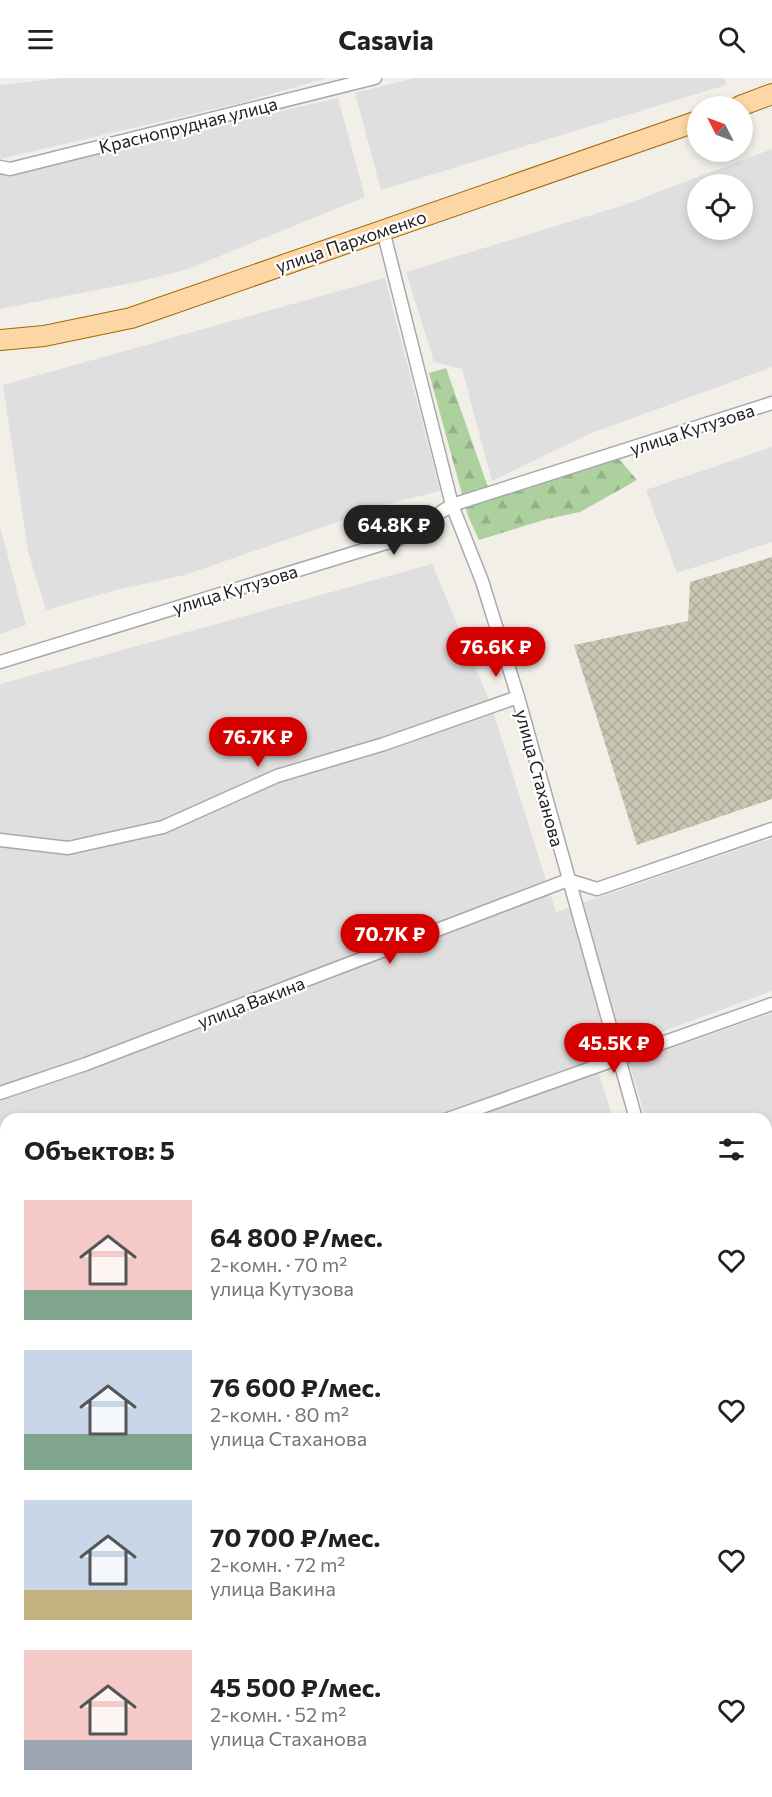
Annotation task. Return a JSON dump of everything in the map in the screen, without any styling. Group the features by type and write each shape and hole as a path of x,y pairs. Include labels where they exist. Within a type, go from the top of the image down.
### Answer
{"main road":[{"path":"753,101 772,94"},
{"name":"улица Пархоменко","path":"0,340 44,336 131,318 687,125"}],"street":[{"name":"Краснопрудная улица","path":"0,167 10,169 375,78"},
{"name":"улица Стаханова","path":"383,230 452,505 482,582 518,696 634,1113"},
{"name":"улица Кутузова","path":"0,662 399,539 452,505 772,403"},
{"path":"0,840 68,848 163,826 277,776 384,744 518,696"},
{"path":"568,880 597,889 772,829"},
{"name":"улица Вакина","path":"0,1093 86,1064 568,880"},
{"path":"464,1113 618,1056 772,1004"}],"shaded area":[{"path":"63,78 327,78 244,102 0,159 0,85"},
{"path":"414,78 724,78 726,85 381,190 355,93"},
{"path":"338,98 365,197 188,269 137,282 0,309 0,173 10,173"},
{"path":"772,149 772,367 589,434 492,481 462,369 434,362 406,272 624,205 687,181 687,240 753,240 753,174 706,174 738,162 753,162 753,156"},
{"path":"385,278 440,491 395,502 185,575 116,590 46,610 28,551 3,385"},
{"path":"772,447 772,542 677,573 646,490"},
{"path":"0,527 26,625 0,634"},
{"path":"772,557 772,799 637,845 574,645 688,621 690,582"},
{"path":"432,564 491,705 556,912 772,838 772,991 594,1057 611,1113 0,1113 0,684"},
{"path":"772,1013 772,1113 644,1113 629,1063"}],"green space":[{"path":"446,368 488,487 618,458 637,480 580,512 547,519 479,540 468,516 429,373"}]}
